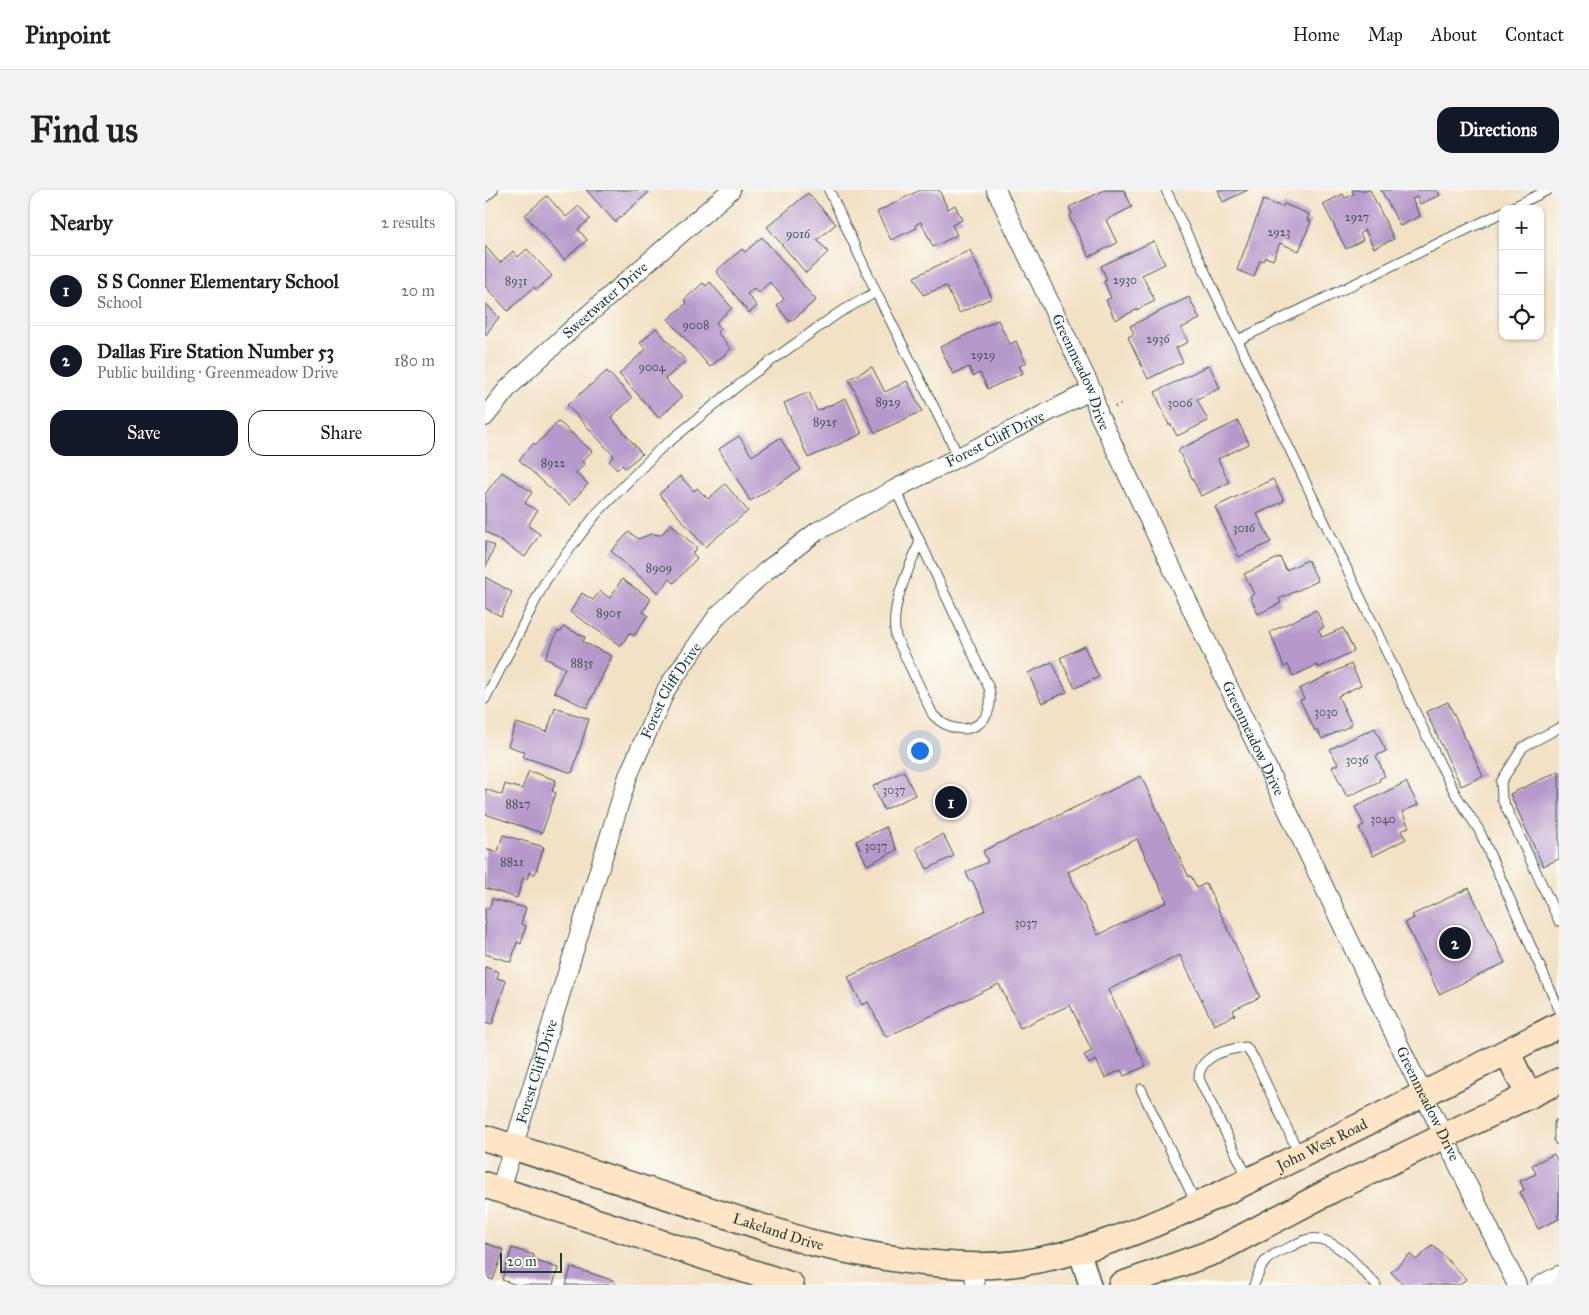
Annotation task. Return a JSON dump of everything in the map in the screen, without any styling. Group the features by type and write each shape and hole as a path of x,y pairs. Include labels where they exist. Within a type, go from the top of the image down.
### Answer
{"main road":[{"name":"John West Road","path":"1079,1250 1127,1235 1197,1206 1424,1096 1559,1025"},
{"path":"1507,1052 1529,1096"},
{"path":"1121,1285 1217,1251 1332,1190 1559,1081"},
{"name":"Lakeland Drive","path":"485,1138 511,1148 809,1242 974,1275 1079,1250"},
{"path":"492,1187 791,1285"}],"street":[{"name":"Sweetwater Drive","path":"485,417 508,388 574,326 731,190"},
{"name":"Greenmeadow Drive","path":"996,190 1092,390 1099,415 1424,1096 1517,1285"},
{"name":"Forest Cliff Drive","path":"492,1187 511,1148 628,776 667,688 718,615 766,571 816,532 895,489 1092,390"},
{"path":"1079,1250 1090,1285"},
{"path":"1540,1285 1559,1275"}],"lane":[{"path":"485,197 493,190"},
{"path":"829,190 959,457"},
{"path":"1166,190 1440,764 1456,795 1479,830 1559,1009"},
{"path":"1517,205 1548,190"},
{"path":"1238,340 1499,214"},
{"path":"485,699 546,580 597,512 659,450 750,376 837,314 877,292"},
{"path":"895,489 920,541 989,688 991,698 990,710 980,722 968,728 953,730 942,724 933,715 896,637 893,624 895,611 920,541"},
{"path":"1559,728 1523,747 1501,782 1502,799 1559,921"},
{"path":"1249,1180 1199,1079 1198,1070 1204,1062 1228,1049 1246,1047 1255,1060 1299,1156"},
{"path":"1141,1089 1197,1206"},
{"path":"1559,1124 1559,1140"},
{"path":"1254,1285 1262,1264 1273,1254 1310,1239 1325,1240 1337,1247 1377,1285"}],"building":[{"path":"586,190 649,190 647,194 615,222"},
{"path":"920,190 939,190 948,209 955,205 962,220 952,225 957,235 933,247 921,222 915,225 917,228 891,240 877,212"},
{"path":"1105,190 1124,190 1132,207 1106,220 1117,243 1089,257 1069,216 1072,214 1069,207"},
{"path":"1218,190 1248,190 1223,202"},
{"path":"1352,190 1370,190 1394,239 1374,248 1365,230 1360,233 1363,240 1346,249 1323,204 1343,194 1345,198 1354,194"},
{"path":"1381,190 1437,190 1440,195 1420,204 1417,197 1412,199 1420,216 1400,226"},
{"path":"808,193 836,224 817,240 828,252 806,273 767,227"},
{"path":"547,196 566,217 579,206 590,219 578,229 587,240 564,260 525,215"},
{"path":"1263,200 1282,207 1284,204 1309,214 1307,220 1311,221 1299,251 1280,243 1273,260 1265,257 1263,261 1260,260 1254,277 1237,270"},
{"path":"762,237 816,300 790,322 777,306 784,299 770,282 758,293 754,288 747,294 757,306 749,313 716,271 742,249 745,252"},
{"path":"1154,241 1165,264 1142,275 1155,301 1115,320 1106,300 1111,298 1104,281 1107,280 1101,266"},
{"path":"485,246 500,263 513,251 518,257 527,249 552,276 536,290 534,287 508,311 485,286"},
{"path":"970,250 992,298 959,313 946,286 923,295 914,277"},
{"path":"710,282 732,308 716,322 721,329 717,332 731,349 710,367 668,319 687,303 684,300 703,283 706,286"},
{"path":"1189,297 1200,319 1181,328 1188,342 1176,348 1183,362 1148,379 1128,337 1134,334 1130,326"},
{"path":"485,303 499,317 485,336"},
{"path":"998,320 1010,344 1016,341 1026,363 1019,366 1023,373 988,389 980,373 973,376 969,367 953,374 940,347"},
{"path":"656,328 686,361 665,379 682,397 659,418 619,374 646,349 640,343"},
{"path":"1209,365 1220,388 1197,399 1208,421 1177,436 1171,424 1169,425 1155,392"},
{"path":"872,367 885,392 907,381 922,411 875,433 849,379"},
{"path":"607,371 632,398 611,417 642,454 625,468 622,465 617,470 609,461 614,456 567,405"},
{"path":"809,392 817,411 846,398 862,434 808,458 784,403"},
{"path":"558,421 592,451 582,462 584,464 576,473 588,484 569,505 519,460"},
{"path":"1238,421 1249,444 1218,459 1229,483 1201,496 1178,450"},
{"path":"739,436 752,456 780,438 801,470 750,501 719,449"},
{"path":"502,472 532,492 525,503 537,511 528,526 540,534 525,557 485,531 485,494"},
{"path":"680,476 694,491 697,488 708,499 725,484 748,511 705,547 659,494"},
{"path":"1273,479 1284,501 1257,514 1271,542 1239,557 1215,507"},
{"path":"671,524 697,548 692,553 697,558 674,583 670,579 658,593 611,551 629,532 638,539 651,534 661,535"},
{"path":"485,541 495,546 485,568"},
{"path":"1280,557 1286,570 1308,560 1318,581 1279,599 1281,603 1258,614 1250,596 1254,594 1244,574"},
{"path":"485,577 512,592 501,616 485,608"},
{"path":"622,579 651,599 643,612 648,615 634,636 629,633 621,646 570,612 582,593 593,600 600,591 610,598"},
{"path":"1316,610 1324,627 1319,630 1322,637 1343,628 1354,651 1318,668 1317,665 1293,676 1288,665 1284,667 1270,632"},
{"path":"564,627 585,637 583,642 612,656 587,708 554,692 565,668 545,658 558,631 561,632"},
{"path":"1084,646 1099,677 1075,688 1060,658"},
{"path":"1052,662 1067,692 1042,703 1028,673"},
{"path":"1351,664 1361,685 1338,696 1352,725 1322,739 1317,730 1315,731 1300,700 1304,699 1299,689"},
{"path":"1448,702 1483,776 1461,786 1426,712"},
{"path":"555,708 589,719 572,773 523,757 525,752 508,746 516,723 547,732"},
{"path":"1375,728 1386,751 1376,756 1385,776 1379,779 1380,781 1347,797 1332,767 1338,764 1330,749"},
{"path":"529,771 556,780 552,791 556,793 542,833 485,814 485,789 502,795 505,784 522,789"},
{"path":"904,771 915,795 884,810 873,786"},
{"path":"1559,771 1559,859 1543,866 1510,794"},
{"path":"1141,776 1189,877 1191,876 1197,888 1206,883 1260,997 1233,1010 1235,1015 1214,1025 1180,955 1108,990 1146,1066 1124,1076 1121,1070 1105,1078 1096,1060 1089,1064 1084,1055 1092,1051 1070,1005 1020,1028 999,984 886,1037 868,1002 862,1005 848,977 986,910 972,880 970,882 966,872 988,862 983,851","holes":["1137,839 1167,902 1098,935 1068,872"]},
{"path":"1406,782 1418,805 1402,812 1409,827 1401,831 1406,839 1373,856 1359,828 1364,825 1355,807"},
{"path":"886,827 897,850 867,865 856,841"},
{"path":"943,834 954,856 927,869 916,848"},
{"path":"503,835 544,847 535,874 529,872 527,879 523,878 517,898 485,888 485,848 498,852"},
{"path":"1469,888 1505,963 1439,994 1405,922 1414,918 1412,915"},
{"path":"492,899 526,908 521,924 526,926 521,944 517,942 511,962 485,954 485,908 489,909"},
{"path":"485,967 499,972 497,978 506,981 492,1025 485,1023"},
{"path":"1554,1154 1559,1164 1559,1214 1557,1215 1559,1219 1538,1229 1520,1192 1524,1190 1520,1181 1536,1174 1532,1165"},
{"path":"485,1243 504,1250 493,1280 485,1277"},
{"path":"1433,1245 1466,1279 1460,1285 1403,1285 1391,1272 1410,1254 1416,1260"},
{"path":"512,1248 534,1255 533,1260 558,1268 553,1285 517,1285 502,1280"},
{"path":"571,1267 615,1281 614,1285 566,1285"}],"place":[{"name":"S S Conner Elementary School","path":"951,802"},
{"name":"Dallas Fire Station Number 53","path":"1455,943"}]}
